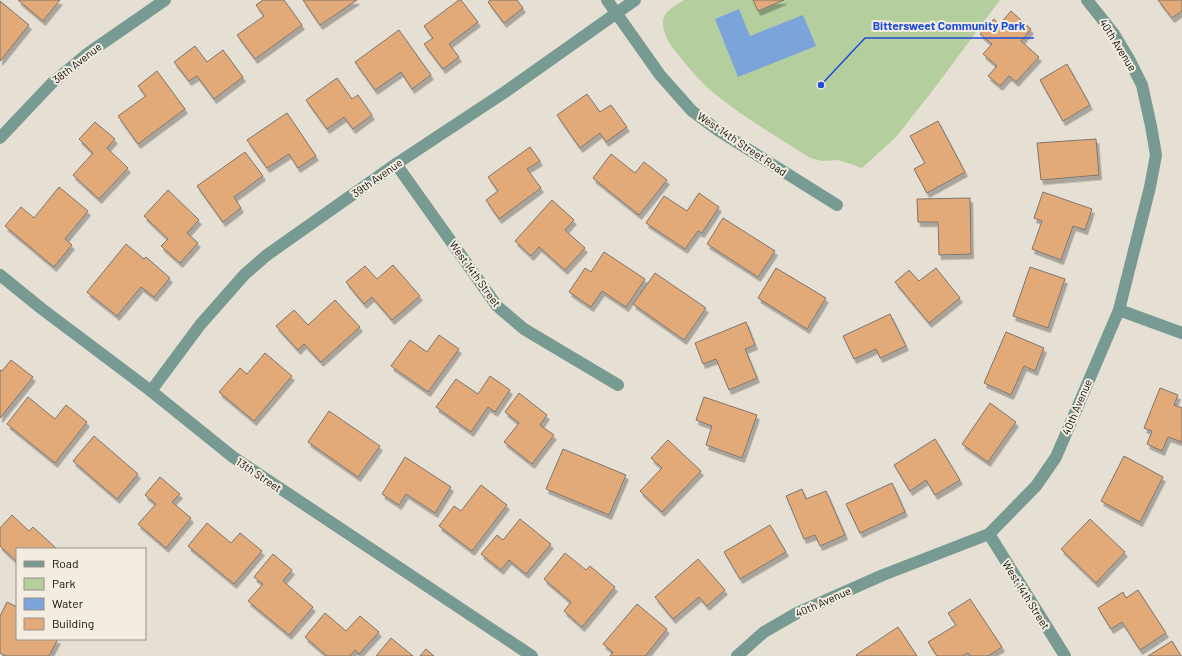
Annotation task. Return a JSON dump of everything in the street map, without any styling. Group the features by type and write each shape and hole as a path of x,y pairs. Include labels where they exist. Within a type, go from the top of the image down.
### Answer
{"street":[{"name":"38th Avenue","path":"0,138 52,83 88,54 165,0"},
{"name":"West 14th Street Road","path":"607,0 660,75 692,111 719,131 837,205"},
{"name":"39th Avenue","path":"151,391 200,325 245,274 267,255 396,164 505,92 634,0"},
{"name":"40th Avenue","path":"737,656 764,632 796,613 883,575 988,534 1036,486 1056,457 1119,310 1150,187 1156,155 1152,126 1142,85 1129,58 1114,34 1087,0"},
{"name":"West 14th Street","path":"396,164 497,306 524,328 618,385"},
{"name":"13th Street","path":"0,275 42,309 151,391 233,457 532,656"},
{"path":"1119,310 1182,333"},
{"name":"West 14th Street","path":"988,534 1065,656"}],"green space":[{"path":"684,0 1000,0 930,94 895,138 862,168 839,160 822,161 810,158 764,129 708,88 674,50 664,31 664,16 672,8"}],"water":[{"path":"739,9 750,36 803,15 816,46 738,77 715,19"}],"building":[{"path":"18,0 60,0 43,21"},
{"path":"263,0 284,0 302,25 255,59 237,35 264,16 256,5"},
{"path":"303,0 357,0 320,25"},
{"path":"461,0 478,22 449,44 459,57 443,69 424,44 433,38 424,26"},
{"path":"490,0 517,0 523,8 504,23 488,2"},
{"path":"753,0 784,0 758,11"},
{"path":"1158,0 1182,0 1182,11 1172,18"},
{"path":"0,1 29,25 0,61"},
{"path":"1011,11 1031,29 1021,41 1039,57 1016,82 1009,76 1000,86 988,76 997,66 983,54 992,44 980,34 994,19 999,25"},
{"path":"399,30 431,75 412,89 401,72 375,90 355,62"},
{"path":"195,46 207,62 223,50 243,77 214,99 197,76 189,81 174,62"},
{"path":"1067,64 1090,105 1063,121 1040,80"},
{"path":"157,71 185,109 138,144 118,116 146,96 138,86"},
{"path":"337,78 352,99 358,95 372,115 353,129 344,117 327,129 306,100"},
{"path":"587,94 600,112 611,105 627,127 606,142 600,133 580,148 557,115"},
{"path":"287,113 316,156 298,168 289,154 267,168 247,140"},
{"path":"938,121 965,172 927,193 914,169 925,163 910,136"},
{"path":"95,122 115,139 107,148 128,168 99,199 73,175 93,153 79,139"},
{"path":"1096,139 1099,175 1041,180 1037,143"},
{"path":"530,147 540,161 527,169 541,188 499,219 486,200 498,191 488,177"},
{"path":"245,152 263,176 234,197 241,208 223,222 197,186"},
{"path":"611,154 635,173 644,162 667,180 639,215 593,178"},
{"path":"59,187 88,211 65,239 72,245 54,267 5,226 21,207 34,218"},
{"path":"168,190 199,220 187,233 198,243 180,263 161,246 168,239 144,216"},
{"path":"1043,192 1092,209 1085,230 1073,226 1061,260 1032,249 1042,221 1034,218"},
{"path":"699,193 719,207 702,233 698,231 685,249 646,223 664,196 687,211"},
{"path":"970,198 971,254 939,255 938,222 918,222 917,199"},
{"path":"552,200 574,220 565,230 585,248 565,270 539,247 531,256 515,241"},
{"path":"723,218 775,251 758,277 707,244"},
{"path":"126,244 144,259 146,257 170,278 154,297 141,287 117,316 87,292"},
{"path":"604,252 645,279 626,307 602,291 591,307 569,292 585,268 591,272"},
{"path":"393,265 420,296 392,320 372,297 364,304 346,282 365,266 377,279"},
{"path":"1030,267 1065,279 1048,328 1013,316"},
{"path":"776,268 826,298 807,329 758,298"},
{"path":"936,268 960,298 929,323 895,282 909,270 919,281"},
{"path":"655,273 706,308 684,340 633,304"},
{"path":"335,300 360,327 321,362 304,344 298,350 276,326 294,310 308,325"},
{"path":"890,314 906,346 880,358 876,349 854,359 843,336"},
{"path":"746,322 755,345 745,349 757,378 729,390 716,359 703,364 695,343"},
{"path":"1006,332 1044,348 1035,371 1024,366 1011,395 984,383"},
{"path":"439,335 459,349 428,392 391,366 410,340 427,352"},
{"path":"265,353 292,376 254,421 219,392 240,368 247,374"},
{"path":"11,360 33,377 0,418 0,370 2,371"},
{"path":"490,376 510,390 495,412 488,407 471,432 436,407 456,379 478,394"},
{"path":"1160,388 1178,395 1174,405 1182,408 1182,442 1168,437 1162,451 1147,444 1152,431 1144,428"},
{"path":"519,393 547,415 540,425 554,435 532,464 504,442 519,423 505,412"},
{"path":"28,397 55,419 66,405 87,422 55,463 7,424"},
{"path":"704,397 757,415 742,458 706,445 712,426 696,420"},
{"path":"990,403 1016,422 988,462 962,444"},
{"path":"329,411 380,446 358,477 308,442"},
{"path":"94,436 138,474 117,499 73,461"},
{"path":"935,439 960,480 935,495 926,480 910,491 894,465"},
{"path":"668,440 701,471 662,512 640,491 662,468 651,458"},
{"path":"563,449 626,475 609,515 546,489"},
{"path":"1124,456 1163,477 1140,522 1101,501"},
{"path":"405,457 451,487 435,513 406,494 399,505 382,494"},
{"path":"160,477 180,494 172,502 191,518 166,548 138,524 156,504 145,495"},
{"path":"892,483 905,512 860,533 846,504"},
{"path":"481,485 507,505 472,551 439,526 454,506 461,511"},
{"path":"802,489 806,499 826,491 845,535 820,546 815,535 804,539 786,496"},
{"path":"12,515 29,531 33,527 56,548 16,548 16,561 0,546 0,528"},
{"path":"520,519 551,544 526,574 509,560 501,570 481,554 497,535 503,540"},
{"path":"1090,519 1125,552 1096,583 1061,549"},
{"path":"207,523 231,543 240,533 262,551 234,584 188,546"},
{"path":"770,525 786,552 740,579 724,552"},
{"path":"565,553 586,570 590,566 615,587 582,627 564,611 571,602 544,579"},
{"path":"273,554 292,570 283,581 313,607 289,635 248,601 263,584 254,577"},
{"path":"698,559 725,590 707,606 699,597 673,619 655,597"},
{"path":"1138,590 1166,633 1140,650 1122,622 1111,629 1098,608 1123,592 1126,598"},
{"path":"970,599 1002,647 988,656 970,656 968,653 962,656 937,656 928,642 956,625 948,613"},
{"path":"7,602 16,606 16,640 57,640 49,656 6,656 0,653 0,616"},
{"path":"637,604 667,629 646,656 610,656 613,652 603,644"},
{"path":"325,613 346,631 360,616 379,632 359,654 355,650 350,656 327,656 305,637"},
{"path":"898,627 917,656 856,655"},
{"path":"391,638 413,656 376,656"},
{"path":"1172,641 1181,656 1148,656"},
{"path":"426,649 434,656 420,656"}],"place":[{"name":"Bittersweet Community Park","path":"821,85"}]}
